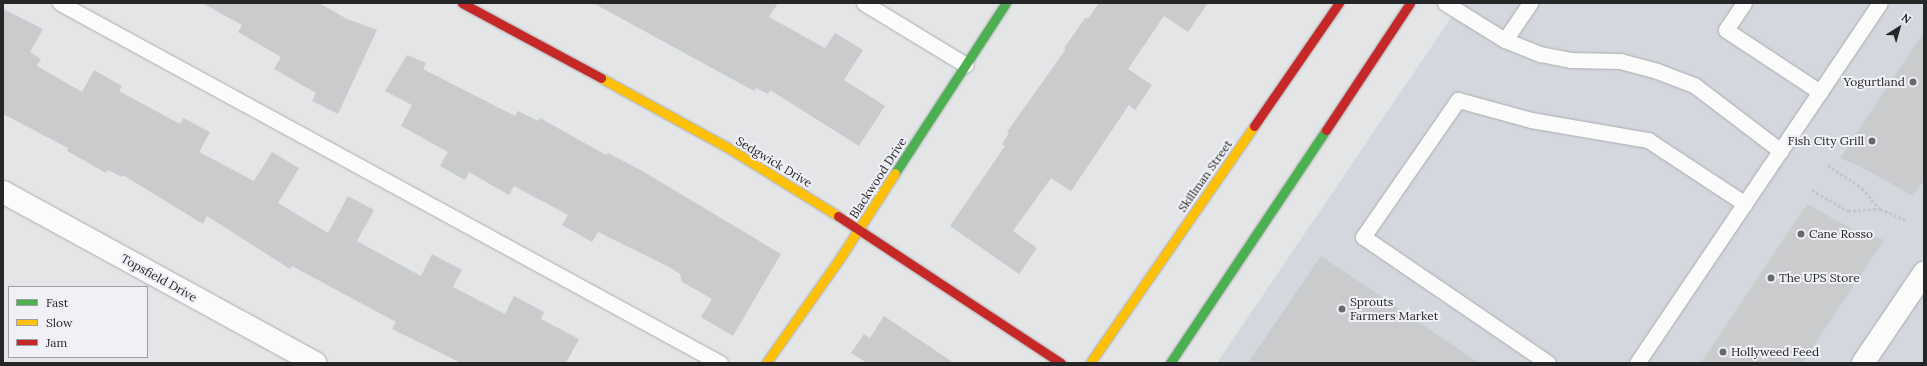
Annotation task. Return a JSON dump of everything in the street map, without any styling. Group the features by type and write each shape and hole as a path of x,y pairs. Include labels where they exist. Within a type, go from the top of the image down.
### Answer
{"street":[{"name":"Sedgwick Drive","path":"462,3 730,149 860,229 1061,363"},
{"name":"Blackwood Drive","path":"766,363 860,229 1006,3"},
{"name":"Skillman Street","path":"1090,363 1339,3"},
{"path":"1170,363 1410,3"},
{"name":"Topsfield Drive","path":"3,192 315,363"},
{"path":"1863,363 1924,273"}],"lane":[{"path":"60,3 720,363"},
{"path":"864,3 966,65"},
{"path":"1445,3 1505,40 1540,54 1570,60 1620,61 1657,71 1694,85 1781,151"},
{"path":"1505,40 1530,3"},
{"path":"1744,3 1726,30 1820,92"},
{"path":"1637,363 1880,3"},
{"path":"1548,363 1363,237 1458,100 1531,120 1648,140 1744,204"}],"path":[{"path":"1828,165 1862,188 1880,209 1906,220"},
{"path":"1812,190 1848,211 1880,209"}],"shaded area":[{"path":"1461,3 1924,3 1924,363 1217,363"}],"building":[{"path":"202,3 319,3 347,19 377,30 338,114 312,101 316,93 274,69 281,57 238,32 242,25"},
{"path":"593,3 778,3 769,17 825,48 835,33 863,50 844,80 885,106 859,146 770,90 768,94 756,88 754,91"},
{"path":"1099,3 1208,3 1188,32 1164,16 1128,69 1152,85 1135,110 1129,105 1071,191 1051,178 1013,231 1037,248 1019,274 950,226 1005,146 1002,144 1009,133 1007,132 1066,49 1064,48 1086,17 1088,19"},
{"path":"3,9 43,29 30,52 41,59 37,66 82,92 94,70 122,86 119,91 180,124 183,118 210,132 199,152 254,181 272,152 299,168 278,203 328,233 348,196 374,210 357,241 421,276 432,254 462,270 453,287 505,314 514,296 544,312 541,319 579,339 566,363 461,363 392,329 396,322 292,266 290,269 207,216 203,224 123,175 122,177 108,170 106,173 67,151 68,148 3,114"},
{"path":"1924,32 1924,180 1913,196 1861,167 1840,158"},
{"path":"407,55 426,63 423,69 515,116 518,111 538,121 540,118 606,155 608,153 644,172 781,254 733,336 701,317 712,299 682,282 680,274 669,267 598,232 592,242 562,225 568,215 514,186 509,195 469,172 465,180 440,166 448,152 401,126 412,105 385,91"},
{"path":"1807,204 1852,229 1884,240 1802,363 1701,363"},
{"name":"Sprouts Farmers Market","path":"1321,256 1479,363 1248,363"},
{"path":"884,316 954,363 867,363 851,353 864,334 870,338"}],"traffic: fast":[{"path":"895,173 1006,3"},
{"path":"1170,363 1326,130"}],"traffic: slow":[{"path":"601,78 730,149 838,216"},
{"path":"1090,363 1254,126"},
{"path":"766,363 840,258 895,173"}],"traffic: jam":[{"path":"462,3 601,78"},
{"path":"1254,126 1339,3"},
{"path":"1326,130 1410,3"},
{"path":"838,216 1061,363"}],"place":[{"name":"Yogurtland","path":"1913,82"},
{"name":"Fish City Grill","path":"1872,141"},
{"name":"Cane Rosso","path":"1801,234"},
{"name":"The UPS Store","path":"1771,278"},
{"name":"Sprouts Farmers Market","path":"1342,309"},
{"name":"Hollyweed Feed","path":"1723,352"}]}
